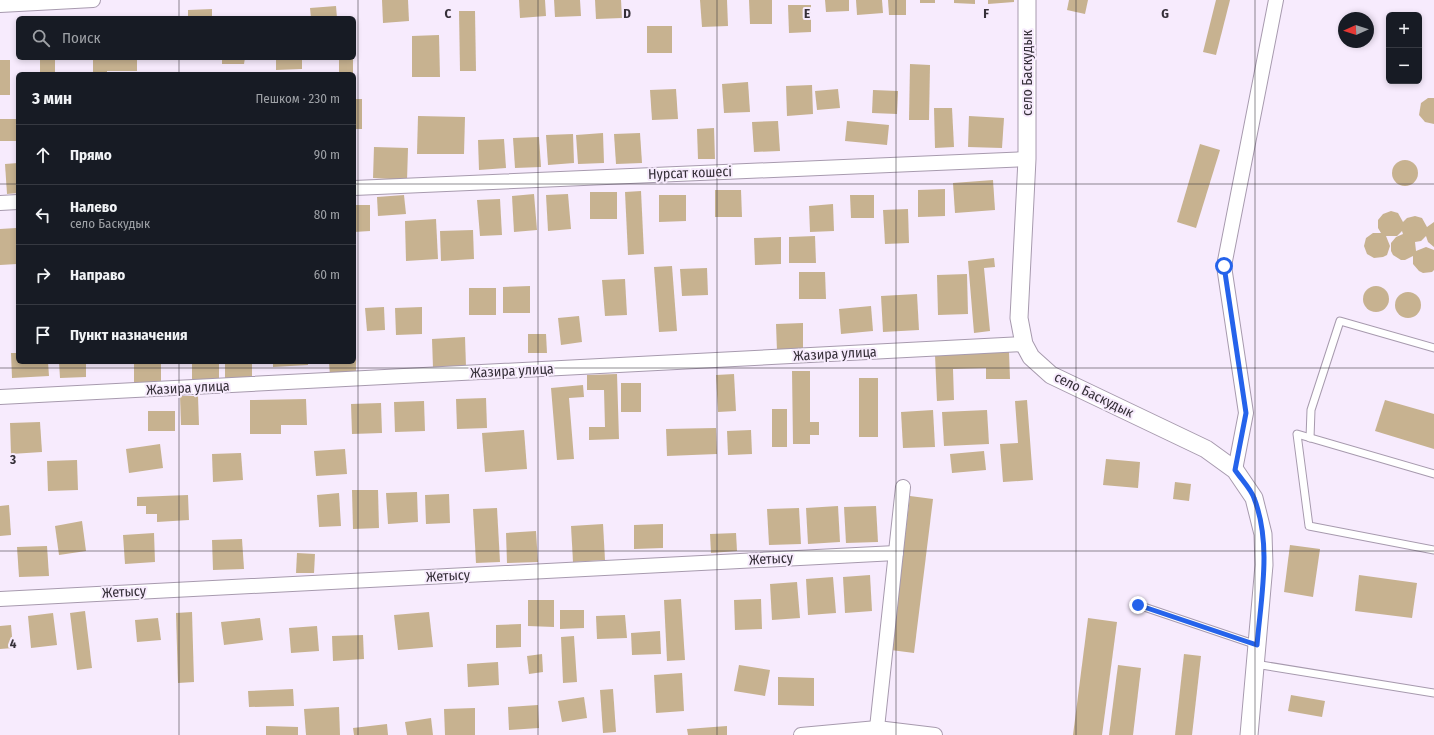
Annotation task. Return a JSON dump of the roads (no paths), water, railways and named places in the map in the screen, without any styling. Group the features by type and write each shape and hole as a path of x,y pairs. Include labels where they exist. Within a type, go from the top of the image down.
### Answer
{"street":[{"path":"0,5 92,0"},
{"name":"село Баскудык","path":"1027,0 1027,159 1019,318 1024,344 1031,356 1051,375 1206,448 1235,470 1254,498 1263,534 1264,565 1249,735"},
{"path":"1235,470 1246,413 1224,266 1276,0"},
{"name":"Нурсат кошесi","path":"356,188 1027,159"},
{"path":"0,203 16,202"},
{"name":"Жазира улица","path":"0,397 1024,344"},
{"path":"877,728 903,487"},
{"name":"Жетысу","path":"0,599 896,553"},
{"path":"802,735 877,728 935,735"}],"lane":[{"path":"1310,438 1310,410 1340,321 1434,348"},
{"path":"1434,474 1298,434 1309,526 1434,550"},
{"path":"1138,605 1257,645"},
{"path":"1255,664 1434,693"}]}
